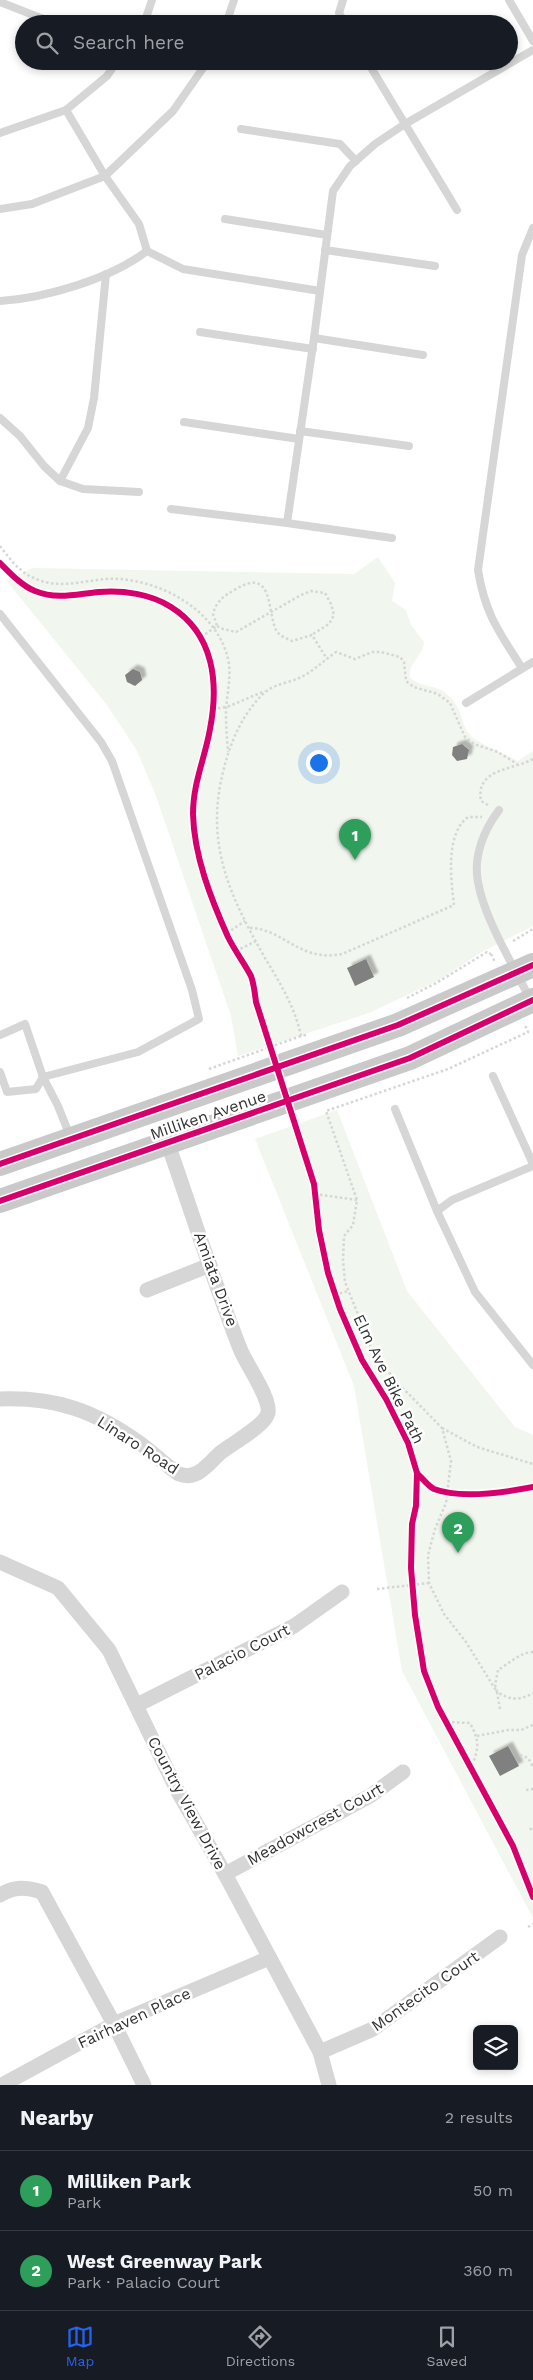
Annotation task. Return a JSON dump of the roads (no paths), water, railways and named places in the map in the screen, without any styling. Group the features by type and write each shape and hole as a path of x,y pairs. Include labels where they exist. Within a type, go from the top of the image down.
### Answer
{"main road":[{"name":"Milliken Avenue","path":"0,1164 398,1025 525,968"},
{"name":"Milliken Avenue","path":"0,1201 168,1144 410,1058 532,1000"}],"street":[{"name":"Amiata Drive","path":"168,1144 242,1353 266,1401 268,1412 264,1421 228,1447 198,1474 189,1476"},
{"path":"146,1290 210,1265"},
{"name":"Linaro Road","path":"0,1399 31,1398 86,1411 121,1430 158,1455 178,1473 189,1476"},
{"name":"Country View Drive","path":"0,1562 58,1588 109,1650 177,1790 225,1874 320,2052 329,2085"},
{"name":"Palacio Court","path":"137,1705 294,1626 342,1592"},
{"name":"Meadowcrest Court","path":"225,1874 370,1796 403,1772"},
{"path":"0,1895 11,1889 27,1888 42,1892 50,1903 114,2024 144,2085"},
{"name":"Montecito Court","path":"320,2052 373,2029 500,1937"},
{"name":"Fairhaven Place","path":"2,2085 114,2024 270,1958"}],"lane":[{"path":"147,15 152,0"},
{"path":"229,15 234,0"},
{"path":"340,15 343,0"},
{"path":"509,0 518,15"},
{"path":"0,2 33,15"},
{"path":"518,16 533,42"},
{"path":"518,60 533,51"},
{"path":"0,133 66,110 107,76 111,70"},
{"path":"0,209 32,204 105,176 173,110 202,70"},
{"path":"372,70 457,210"},
{"path":"287,523 313,349 333,191 356,161 371,147 405,124 500,70"},
{"path":"66,110 105,176 140,224 147,250 183,268 320,291"},
{"path":"241,129 340,144 356,161"},
{"path":"225,219 327,235"},
{"path":"522,668 492,622 481,591 478,570 522,254 533,228"},
{"path":"0,301 29,299 106,274 134,260 147,250"},
{"path":"325,250 435,266"},
{"path":"60,480 88,428 94,398 106,274"},
{"path":"200,332 313,349"},
{"path":"314,338 423,355"},
{"path":"0,418 20,436 44,466 60,480 83,489 139,492"},
{"path":"184,422 409,446"},
{"path":"171,509 392,538"},
{"path":"0,614 102,742 112,761 192,990 199,1019 138,1052 44,1077 36,1088 7,1092 0,1072"},
{"path":"466,703 533,662"},
{"path":"500,810 487,826 479,852 478,882 489,914 504,946 525,968 532,1000"},
{"path":"0,1035 25,1024 44,1077 72,1139"},
{"path":"437,1211 452,1200 533,1165 493,1076"},
{"path":"395,1109 437,1211 475,1292 533,1365"}],"place":[{"name":"Milliken Park","path":"355,860"},
{"name":"West Greenway Park","path":"458,1553"}]}
